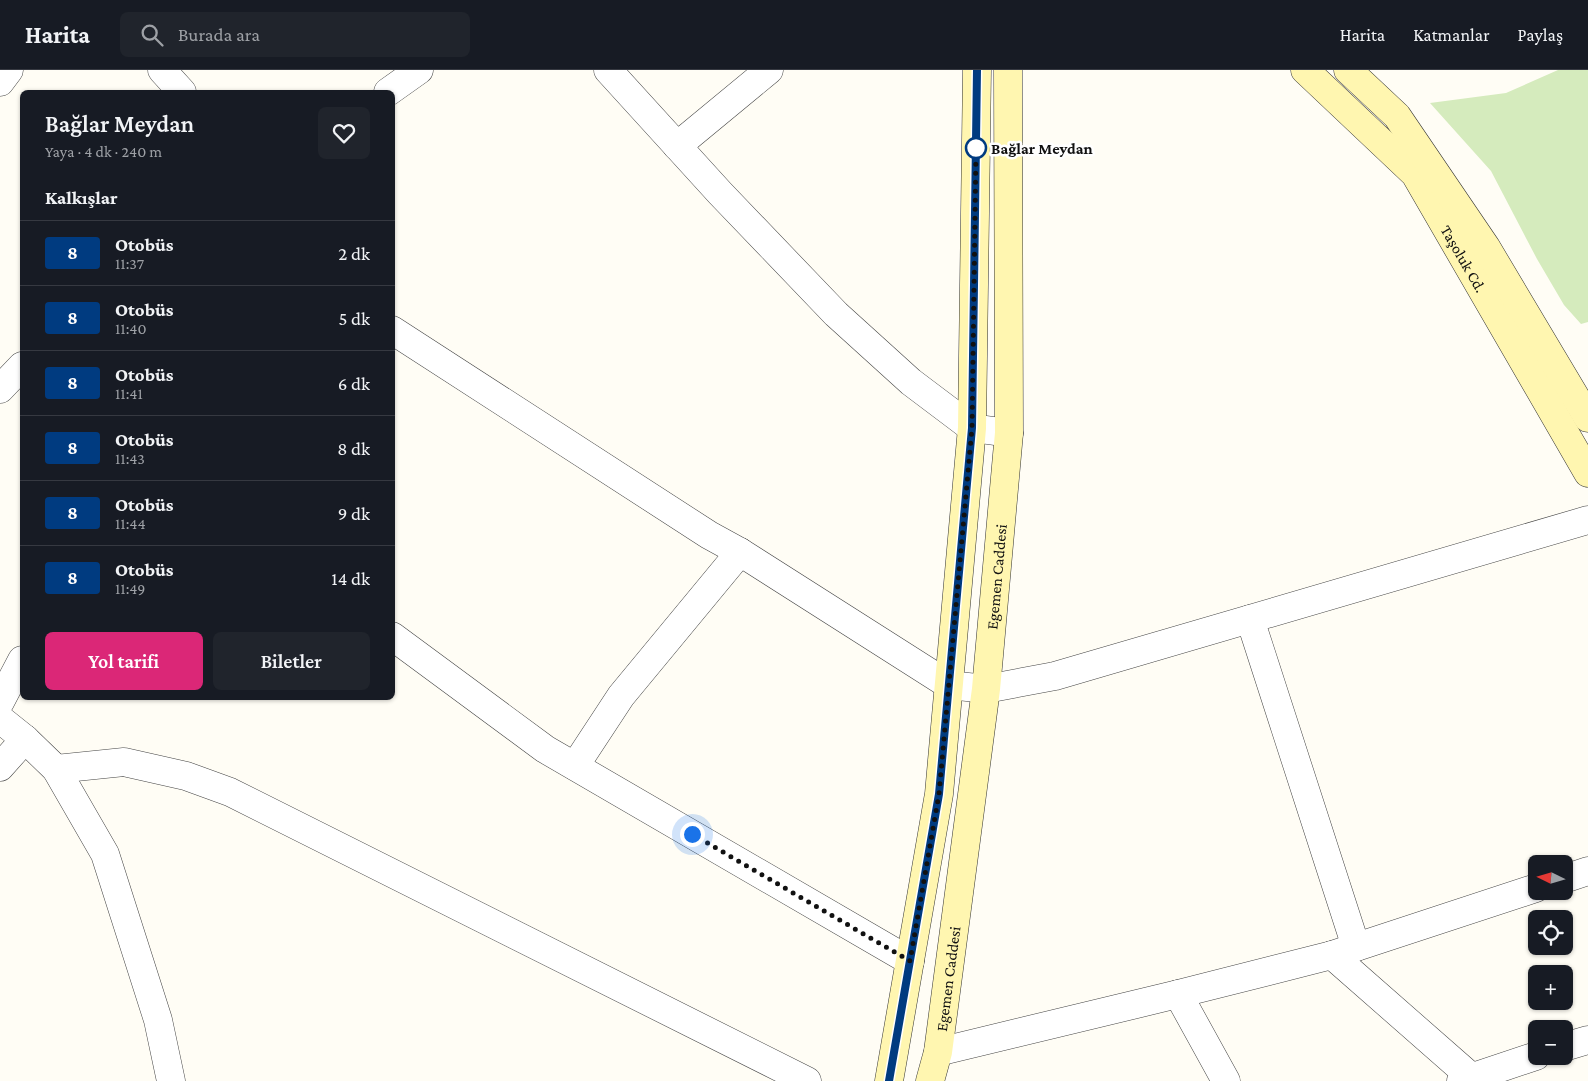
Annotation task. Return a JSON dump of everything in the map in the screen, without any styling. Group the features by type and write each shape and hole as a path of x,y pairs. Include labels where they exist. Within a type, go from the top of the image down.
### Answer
{"main road":[{"path":"889,1081 939,794 972,428 977,70"},
{"name":"Taşoluk Cd.","path":"1305,70 1415,174 1588,473"},
{"name":"Taşoluk Cd.","path":"1348,70 1397,116 1486,247 1588,418"},
{"name":"Egemen Caddesi","path":"930,1081 938,1052 986,689 1009,433 1009,74"}],"street":[{"path":"0,82 9,70"},
{"path":"162,70 180,90"},
{"path":"391,90 419,70"},
{"path":"608,70 836,314 911,382 972,428 1009,433"},
{"path":"677,146 769,70"},
{"path":"395,332 708,535 740,552 949,685 986,689 1055,676 1588,520"},
{"path":"0,389 20,368"},
{"path":"575,766 621,696 740,552"},
{"path":"1250,619 1344,951 1468,1080 1528,1059"},
{"path":"395,638 545,749 910,961"},
{"path":"0,702 20,664"},
{"path":"0,719 25,739 56,769 105,854 158,1020 171,1081"},
{"path":"0,767 25,739"},
{"path":"56,769 124,762 186,776 230,792 807,1081"},
{"path":"1573,876 1588,871"},
{"path":"938,1052 1178,994 1344,951 1528,891"},
{"path":"1178,994 1226,1081"},
{"path":"1573,1044 1588,1040"}],"green space":[{"path":"1558,70 1588,70 1588,322 1581,324 1564,305 1537,259 1491,171 1430,103 1506,93"}],"bus line":[{"name":"8","path":"889,1081 939,794 972,428 977,70"}],"place":[{"name":"Bağlar Meydan","path":"976,148"}],"route":[{"path":"692,834 910,961 939,794 972,428 976,148"}]}
